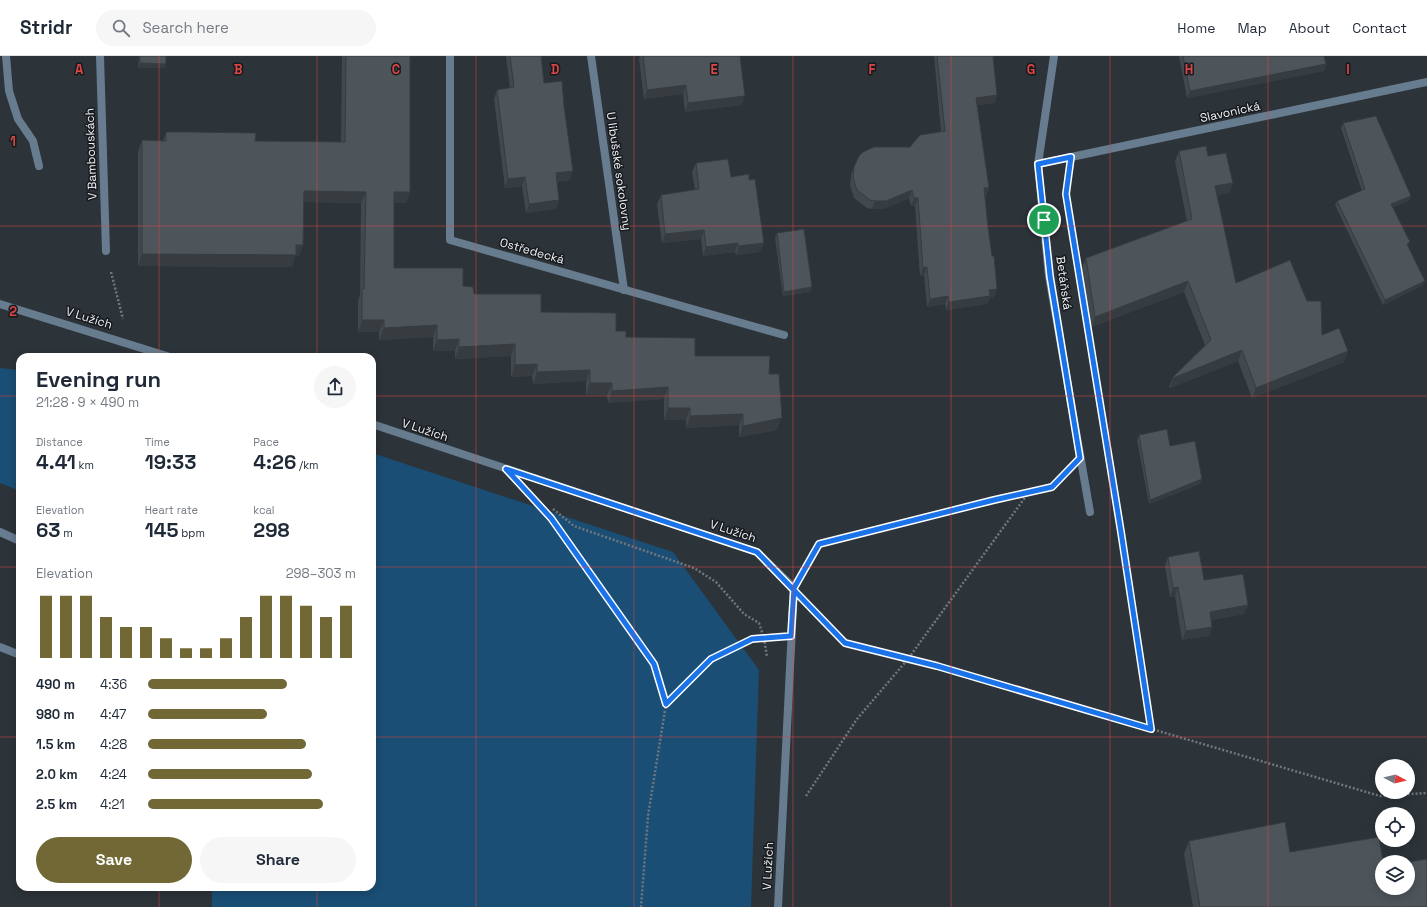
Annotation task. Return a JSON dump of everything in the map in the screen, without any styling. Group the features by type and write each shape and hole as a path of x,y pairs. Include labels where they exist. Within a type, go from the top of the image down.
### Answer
{"street":[{"path":"6,56 9,91 18,119 33,141 40,166"},
{"name":"V Bambouskách","path":"100,56 106,251"},
{"name":"Ostředecká","path":"450,56 450,240 784,335"},
{"name":"U libušské sokolovny","path":"591,56 624,290"},
{"name":"Betáňská","path":"1054,56 1038,164 1050,276 1090,512"},
{"name":"Slavonická","path":"1038,164 1427,82"},
{"name":"V Lužích","path":"0,304 158,353"},
{"name":"V Lužích","path":"376,425 757,552 794,588 778,907"},
{"path":"0,532 16,539"},
{"path":"0,647 16,653"}],"path":[{"path":"1071,157 1066,194 1121,532 1151,729"},
{"path":"106,251 129,343"},
{"path":"1080,458 1052,487 819,544 794,588 845,643 908,659 1380,796 1427,793"},
{"path":"782,831 821,776 857,720 908,659 1029,492"},
{"path":"536,502 551,518 654,664 666,704 648,816 641,907"},
{"path":"552,508 574,526 694,568 716,582 744,614 759,623 764,638 768,662"},
{"path":"666,704 711,659 752,639 791,636"}],"shaded area":[{"path":"0,368 16,370 16,489 0,483"},
{"path":"376,454 673,552 759,670 751,907 212,907 212,891 376,891"}],"building":[{"path":"140,56 166,56 166,64 140,63"},
{"path":"346,56 410,56 410,192 394,192 394,268 463,268 463,286 473,287 474,294 541,294 541,312 616,313 616,331 626,331 626,337 695,338 695,356 770,356 769,374 779,374 782,418 743,426 743,414 690,416 690,408 668,408 668,387 612,391 612,383 590,383 590,370 537,372 537,364 515,365 515,344 459,347 459,339 437,340 437,325 384,328 384,320 362,320 366,192 304,191 303,245 296,245 296,255 142,254 142,140 166,141 166,132 192,132 256,133 255,141 345,142"},
{"path":"510,56 541,56 544,83 562,81 573,171 556,173 559,200 529,204 525,177 508,179 497,90 514,87"},
{"path":"643,56 740,56 745,96 688,103 686,85 647,90"},
{"path":"937,56 993,56 997,95 976,98 989,188 984,188 992,256 994,256 997,289 989,290 990,296 949,302 948,296 930,299 927,267 923,268 918,198 914,198 912,190 886,201 870,200 857,190 853,178 854,167 859,156 863,152 874,147 910,147 920,135 945,131"},
{"path":"1183,56 1324,56 1326,64 1190,91"},
{"path":"1376,116 1411,196 1391,204 1410,242 1407,244 1425,281 1385,300 1337,201 1365,189 1343,123"},
{"path":"1206,146 1208,156 1226,153 1233,183 1215,186 1236,283 1290,260 1307,301 1321,301 1322,335 1339,328 1348,351 1256,388 1242,350 1173,378 1211,340 1188,281 1095,317 1086,258 1192,219 1179,151"},
{"path":"728,159 731,177 749,174 749,180 755,179 764,243 739,246 738,243 706,247 704,230 665,234 661,195 699,189 696,163"},
{"path":"804,229 812,287 784,292 777,233"},
{"path":"1167,429 1170,446 1195,441 1202,479 1150,500 1139,435"},
{"path":"1199,551 1204,580 1243,574 1248,605 1210,612 1212,627 1186,631 1178,587 1173,588 1168,557"},
{"path":"1285,822 1290,852 1375,838 1375,847 1381,847 1382,855 1375,855 1375,895 1415,895 1415,861 1427,859 1427,907 1200,907 1189,841"}],"route":[{"path":"1044,220 1038,164 1071,157 1066,194 1121,532 1151,729 937,666 845,643 794,588 757,552 506,469 551,518 654,664 666,704 711,659 752,639 791,636 794,588 819,544 1052,487 1080,458 1050,276 1044,220"}]}
